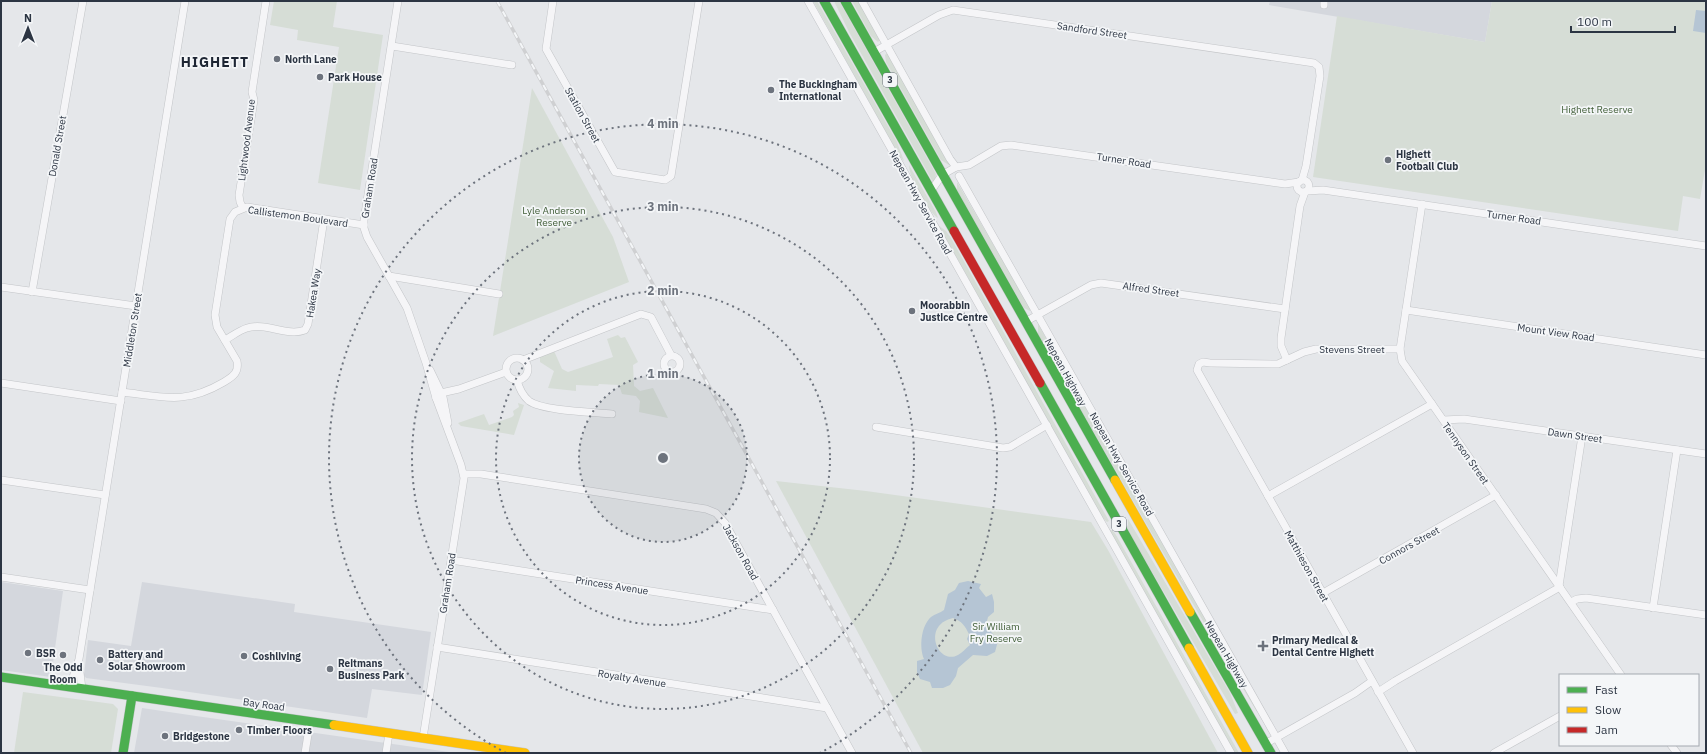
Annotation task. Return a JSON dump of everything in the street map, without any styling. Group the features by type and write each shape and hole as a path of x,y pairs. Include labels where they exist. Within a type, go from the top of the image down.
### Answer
{"main road":[{"name":"3","path":"824,1 1248,753"},
{"name":"Nepean Highway","path":"845,1 1134,514 1271,753"},
{"path":"1118,522 1134,514"},
{"name":"Bay Road","path":"1,678 525,753"},
{"path":"123,753 132,696"}],"street":[{"name":"Donald Street","path":"32,292 82,1"},
{"name":"Middleton Street","path":"65,686 75,673 79,660 185,1"},
{"name":"Lightwood Avenue","path":"243,208 239,195 254,100 252,92 266,1"},
{"name":"Graham Road","path":"398,1 364,224 367,237 407,308 426,363 440,396 449,430 464,474 423,738"},
{"name":"Station Street","path":"554,1 546,49 615,172 665,180 672,176 698,1"},
{"name":"Nepean Hwy Service Road","path":"808,1 1231,753"},
{"path":"862,1 950,159 956,167"},
{"name":"Sandford Street","path":"874,52 943,13 953,10 1317,64 1319,67 1320,76 1303,186"},
{"path":"392,46 512,65"},
{"name":"Turner Road","path":"931,191 942,175 956,167 968,165 1001,146 1017,145 1706,246"},
{"path":"904,171 910,153"},
{"name":"Turner Road","path":"949,187 968,165"},
{"name":"Nepean Hwy Service Road","path":"959,176 1285,753"},
{"path":"1287,360 1281,346 1303,186"},
{"name":"Tennyson Street","path":"1422,204 1400,349 1402,361 1620,674"},
{"name":"Callistemon Boulevard","path":"122,392 171,398 186,397 209,391 233,377 236,373 238,367 237,360 217,327 215,315 230,219 235,212 247,207 364,224"},
{"path":"929,218 949,223"},
{"name":"Hakea Way","path":"225,340 246,328 254,326 298,332 305,330 308,324 324,219"},
{"path":"389,276 499,294"},
{"path":"396,287 414,281"},
{"name":"Alfred Street","path":"1026,322 1091,285 1101,283 1285,309"},
{"path":"1,287 136,306"},
{"name":"Mount View Road","path":"1406,310 1706,355"},
{"path":"440,396 476,383 506,369 509,361 514,358 523,360 641,314 651,317 671,355"},
{"name":"Stevens Street","path":"1205,364 1272,364 1316,349 1400,349"},
{"path":"506,369 510,378 517,380 525,377 528,372 527,365 523,360"},
{"name":"Matthieson Street","path":"1205,364 1197,370 1202,380 1413,753"},
{"path":"517,380 521,392 535,404 550,408 612,414"},
{"path":"1,383 121,401"},
{"path":"1268,496 1432,404"},
{"name":"Dawn Street","path":"1444,420 1464,419 1706,454"},
{"path":"876,427 1003,448 1010,447 1047,426"},
{"path":"1265,744 1355,693 1395,681 1560,586 1562,564 1582,436"},
{"path":"1653,608 1677,450"},
{"name":"Jackson Road","path":"464,474 481,474 711,511 719,515 725,523 852,753"},
{"path":"1,480 105,495"},
{"name":"Connors Street","path":"1323,593 1496,495"},
{"path":"1105,529 1118,522"},
{"name":"Princess Avenue","path":"451,560 773,610"},
{"path":"1546,567 1554,567 1562,564"},
{"path":"1,577 90,590"},
{"path":"1571,602 1577,599 1586,598 1706,615"},
{"name":"Royalty Avenue","path":"437,647 827,708"},
{"name":"Middleton Street","path":"79,660 82,689"},
{"path":"1494,753 1559,717"},
{"path":"305,753 310,722"},
{"path":"386,753 389,733"}],"shaded area":[{"path":"1270,1 1492,1 1485,42 1269,5"},
{"path":"1,582 63,591 51,677 1,670"},
{"path":"142,582 295,604 294,612 431,632 422,695 372,689 367,718 86,678 84,675 88,640 131,646"},
{"path":"142,708 196,716 456,753 134,753"}],"green space":[{"path":"274,1 337,1 333,27 383,35 360,190 318,183 339,47 297,40 298,30 270,25"},
{"path":"813,1 817,1 897,142 904,161 899,156"},
{"path":"834,1 839,1 936,174 935,181 933,182 849,32"},
{"path":"852,1 858,1 880,40 878,42 871,36"},
{"name":"Highett Reserve","path":"1492,1 1706,1 1706,164 1700,199 1683,196 1678,231 1313,177 1337,16 1485,42"},
{"path":"887,53 950,164 949,165 941,160 886,62 885,55"},
{"name":"Lyle Anderson Reserve","path":"532,88 613,237 629,282 493,336"},
{"path":"909,165 938,218 929,209 919,194 912,178"},
{"path":"957,182 1030,308 1030,311 1024,308 957,190"},
{"path":"934,222 946,231 951,238 1109,521 1107,522 1102,517 948,242"},
{"path":"1038,324 1181,576 1181,579 1258,711 1257,712 1146,524 1038,334"},
{"path":"618,335 621,338 625,337 638,362 633,365 634,386 640,391 653,388 668,418 639,412 640,401 636,396 622,394 619,385 576,385 576,391 548,388 554,371 540,362 540,356 554,351 562,369 568,372 613,357 607,339"},
{"path":"518,403 524,405 514,435 461,426 458,423 484,414 489,425 512,417 514,415 513,411 519,407"},
{"name":"Sir William Fry Reserve","path":"776,481 866,491 1091,522 1108,550 1218,753 923,753"},
{"path":"1128,519 1230,693 1238,713 1235,714 1126,527 1128,525"},
{"path":"1108,529 1113,531 1116,535 1239,753 1234,753"},
{"path":"23,692 113,704 118,709 111,753 14,753"}],"water":[{"path":"1696,10 1706,11 1706,33 1693,31"},
{"path":"968,581 981,584 979,588 986,597 992,594 994,612 988,617 986,625 998,641 995,652 987,656 973,655 958,668 956,676 950,685 943,688 932,688 930,682 920,679 917,672 917,661 924,659 921,643 923,631 931,617 944,610 948,594 955,590 959,583","holes":["953,618 963,624 968,631 969,634 967,639 970,645 960,654 951,657 944,655 939,650 935,636 937,628 943,622"]}],"railway":[{"path":"497,1 911,753"}],"traffic: fast":[{"path":"824,1 954,231"},
{"path":"845,1 1115,480"},
{"path":"1040,383 1189,648"},
{"path":"1190,612 1271,753"},
{"path":"1,677 334,725"},
{"path":"123,753 132,696"}],"traffic: slow":[{"path":"1115,480 1190,612"},
{"path":"1189,648 1248,753"},
{"path":"334,725 525,753"}],"traffic: jam":[{"path":"954,231 1040,383"}],"place":[{"name":"North Lane","path":"277,59"},
{"name":"Park House","path":"320,77"},
{"name":"The Buckingham International","path":"771,90"},
{"name":"Highett Football Club","path":"1388,160"},
{"name":"Moorabbin Justice Centre","path":"912,311"},
{"name":"Primary Medical & Dental Centre Highett","path":"1263,646"},
{"name":"BSR","path":"28,653"},
{"name":"The Odd Room","path":"63,655"},
{"name":"Coshliving","path":"244,656"},
{"name":"Battery and Solar Showroom","path":"100,660"},
{"name":"Reitmans Business Park","path":"330,669"},
{"name":"Timber Floors","path":"239,730"},
{"name":"Bridgestone","path":"165,736"}],"district":[{"name":"HIGHETT","path":"215,62"}]}
